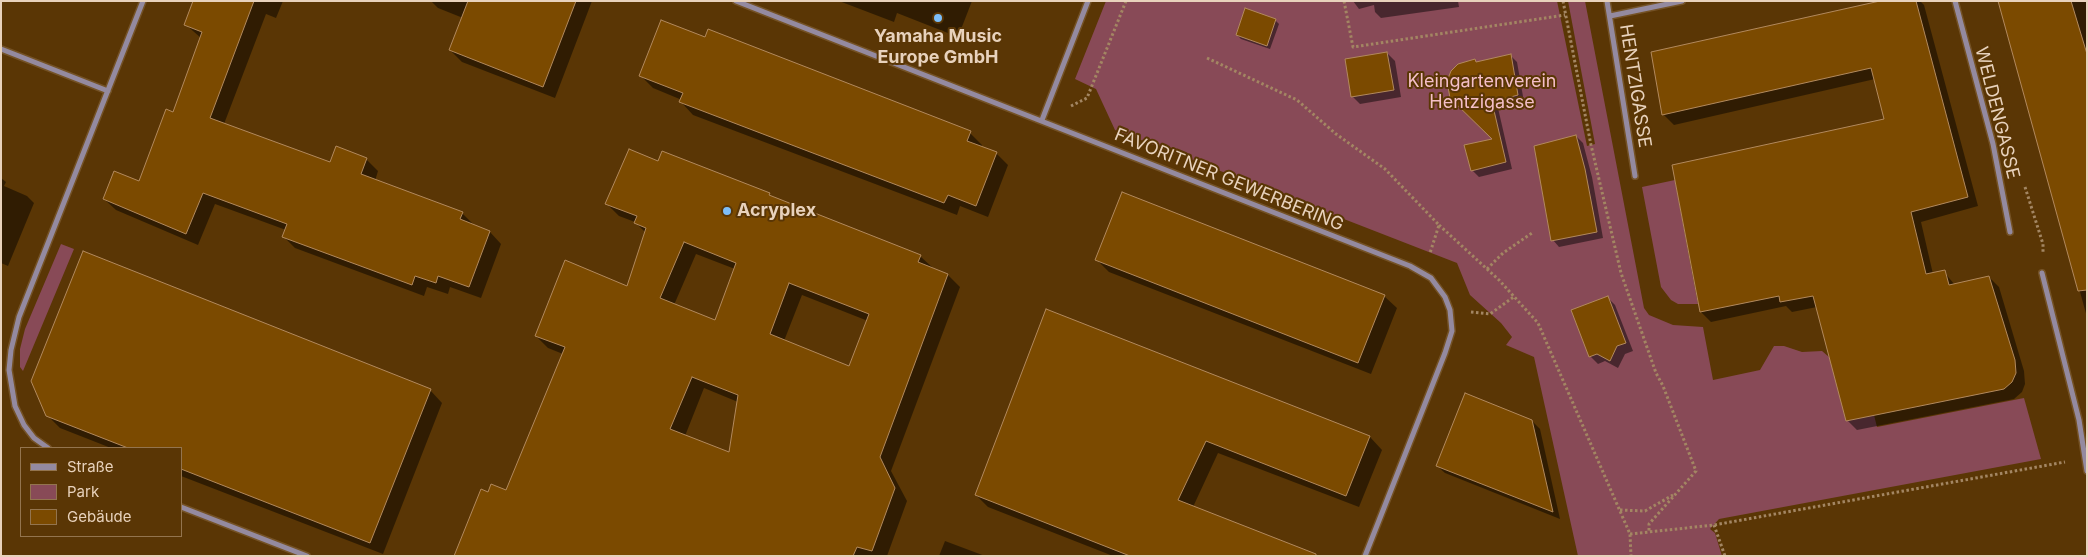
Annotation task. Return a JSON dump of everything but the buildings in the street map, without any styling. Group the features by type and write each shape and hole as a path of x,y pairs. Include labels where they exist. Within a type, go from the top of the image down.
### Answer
{"street":[{"path":"47,447 34,438 24,425 15,406 9,370 11,350 19,317 143,1"},
{"name":"FAVORITNER GEWERBERING","path":"736,1 1042,120 1424,273 1431,278 1445,297 1450,310 1452,331 1366,556"},
{"path":"1042,120 1088,1"},
{"name":"HENTZIGASSE","path":"1607,1 1635,176"},
{"path":"1610,16 1682,1"},
{"name":"WELDENGASSE","path":"1955,1 1993,144 2010,232"},
{"path":"1,49 108,91"},
{"path":"2042,273 2079,420 2087,471"},
{"path":"2079,420 2087,418"},
{"path":"182,507 307,556"}],"path":[{"path":"1042,120 1087,98 1126,1"},
{"path":"1344,1 1353,47 1565,15"},
{"path":"1563,1 1591,145 1621,273 1656,372 1696,471 1649,524 1649,532"},
{"path":"1207,58 1297,100 1336,134 1385,169 1439,225 1487,268 1538,323 1630,534 1631,556"},
{"path":"1424,273 1439,225"},
{"path":"1487,268 1532,232"},
{"path":"1450,310 1490,314 1514,296"},
{"path":"1630,534 1714,525 2085,458"},
{"path":"1620,510 1646,511 1676,494"},
{"path":"1714,525 1725,556"}],"green space":[{"name":"Kleingartenverein Hentzigasse","path":"1106,1 1557,1 1587,146 1595,144 1568,1 1585,1 1644,308 1649,315 1673,325 1703,327 1713,380 1760,370 1774,346 1784,346 1802,352 1822,351 1829,357 1874,415 1877,427 2024,398 2041,459 1719,519 1710,529 1715,533 1722,556 1578,556 1534,357 1506,345 1512,337 1501,323 1470,295 1457,263 1115,130 1096,89 1075,79"},
{"path":"1675,180 1698,304 1678,304 1671,300 1661,287 1642,187"},
{"path":"61,244 74,249 23,371 20,367 20,349 25,329"}],"place":[{"name":"Yamaha Music Europe GmbH","path":"938,18"},
{"name":"Acryplex","path":"727,211"}]}
